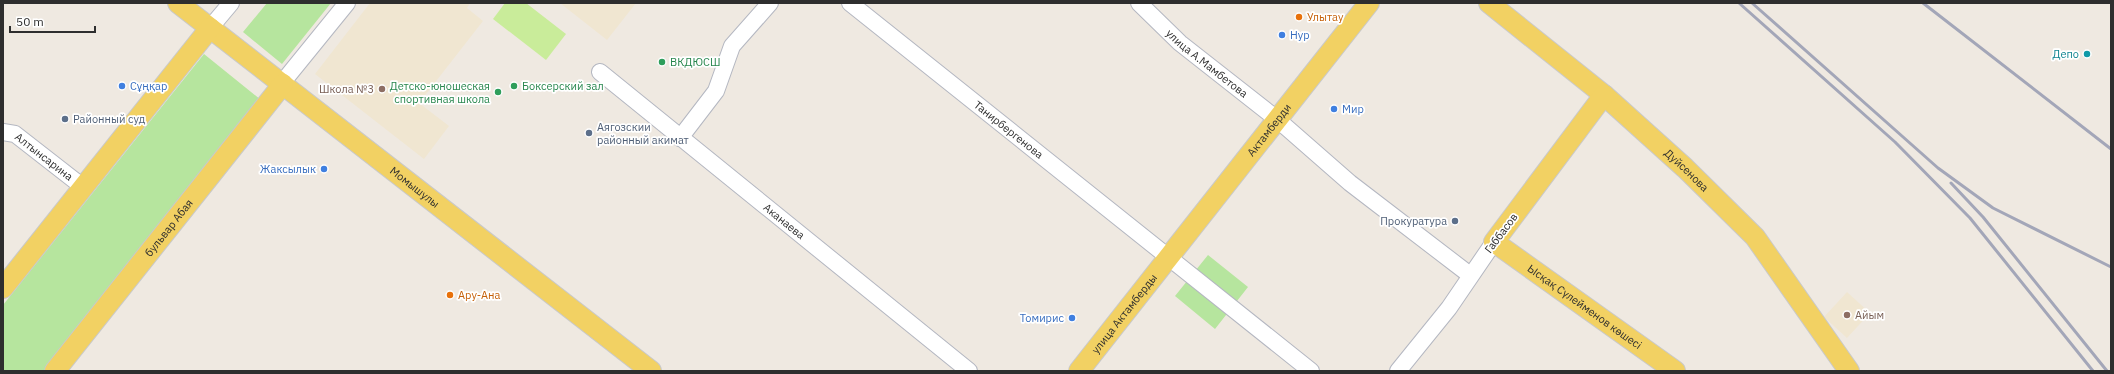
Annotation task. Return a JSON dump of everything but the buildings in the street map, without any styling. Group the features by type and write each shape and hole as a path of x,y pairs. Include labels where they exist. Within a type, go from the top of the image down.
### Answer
{"main road":[{"name":"Момышулы","path":"178,3 651,371"},
{"name":"Актамберди","path":"1168,256 1278,120 1369,3"},
{"name":"Дуйсенова","path":"1489,3 1604,95 1685,168 1755,237 1849,371"},
{"path":"3,288 210,28"},
{"name":"бульвар Абая","path":"55,371 282,84"},
{"name":"Габбасов","path":"1494,242 1604,95"},
{"name":"Ысқақ Сүлейменов көшесі","path":"1494,242 1675,371"},
{"name":"улица Актамберды","path":"1079,371 1168,256"}],"street":[{"path":"210,28 230,3"},
{"path":"282,84 347,3"},
{"path":"680,138 716,91 732,46 770,3"},
{"name":"Танирбергенова","path":"850,3 1311,371"},
{"name":"улица А.Мамбетова","path":"1139,3 1180,43 1278,120 1350,183 1470,275"},
{"name":"Аканаева","path":"600,72 969,371"},
{"name":"Алтынсарина","path":"3,132 15,134 83,187"},
{"name":"Габбасов","path":"1398,371 1449,308 1470,275 1494,242"}],"shaded area":[{"name":"Школа №3","path":"370,3 470,3 467,8 483,21 419,103 449,126 424,159 315,74"},
{"path":"560,3 636,3 607,40"},
{"name":"Айым","path":"1847,292 1870,313 1847,338 1824,317"}],"green space":[{"path":"267,3 331,3 282,64 243,32"},
{"path":"505,3 526,3 566,34 546,60 493,19"},
{"path":"204,54 261,100 44,371 3,371 3,305"},
{"path":"1208,255 1248,287 1215,329 1175,296"}],"railway":[{"path":"1739,3 1895,142 1970,218 2093,371"},
{"path":"1752,3 1938,168 1993,208 2111,267"},
{"path":"1923,3 2111,149"},
{"path":"1951,183 1983,217 2107,371"}],"place":[{"name":"Улытау","path":"1299,17"},
{"name":"Нур","path":"1282,35"},
{"name":"Депо","path":"2087,54"},
{"name":"ВКДЮСШ","path":"662,62"},
{"name":"Сұңқар","path":"122,86"},
{"name":"Боксерский зал","path":"514,86"},
{"name":"Школа №3","path":"382,89"},
{"name":"Детско-юношеская спортивная школа","path":"498,92"},
{"name":"Мир","path":"1334,109"},
{"name":"Районный суд","path":"65,119"},
{"name":"Аягозскии районный акимат","path":"589,133"},
{"name":"Жаксылык","path":"324,169"},
{"name":"Прокуратура","path":"1455,221"},
{"name":"Ару-Ана","path":"450,295"},
{"name":"Айым","path":"1847,315"},
{"name":"Томирис","path":"1072,318"}]}
